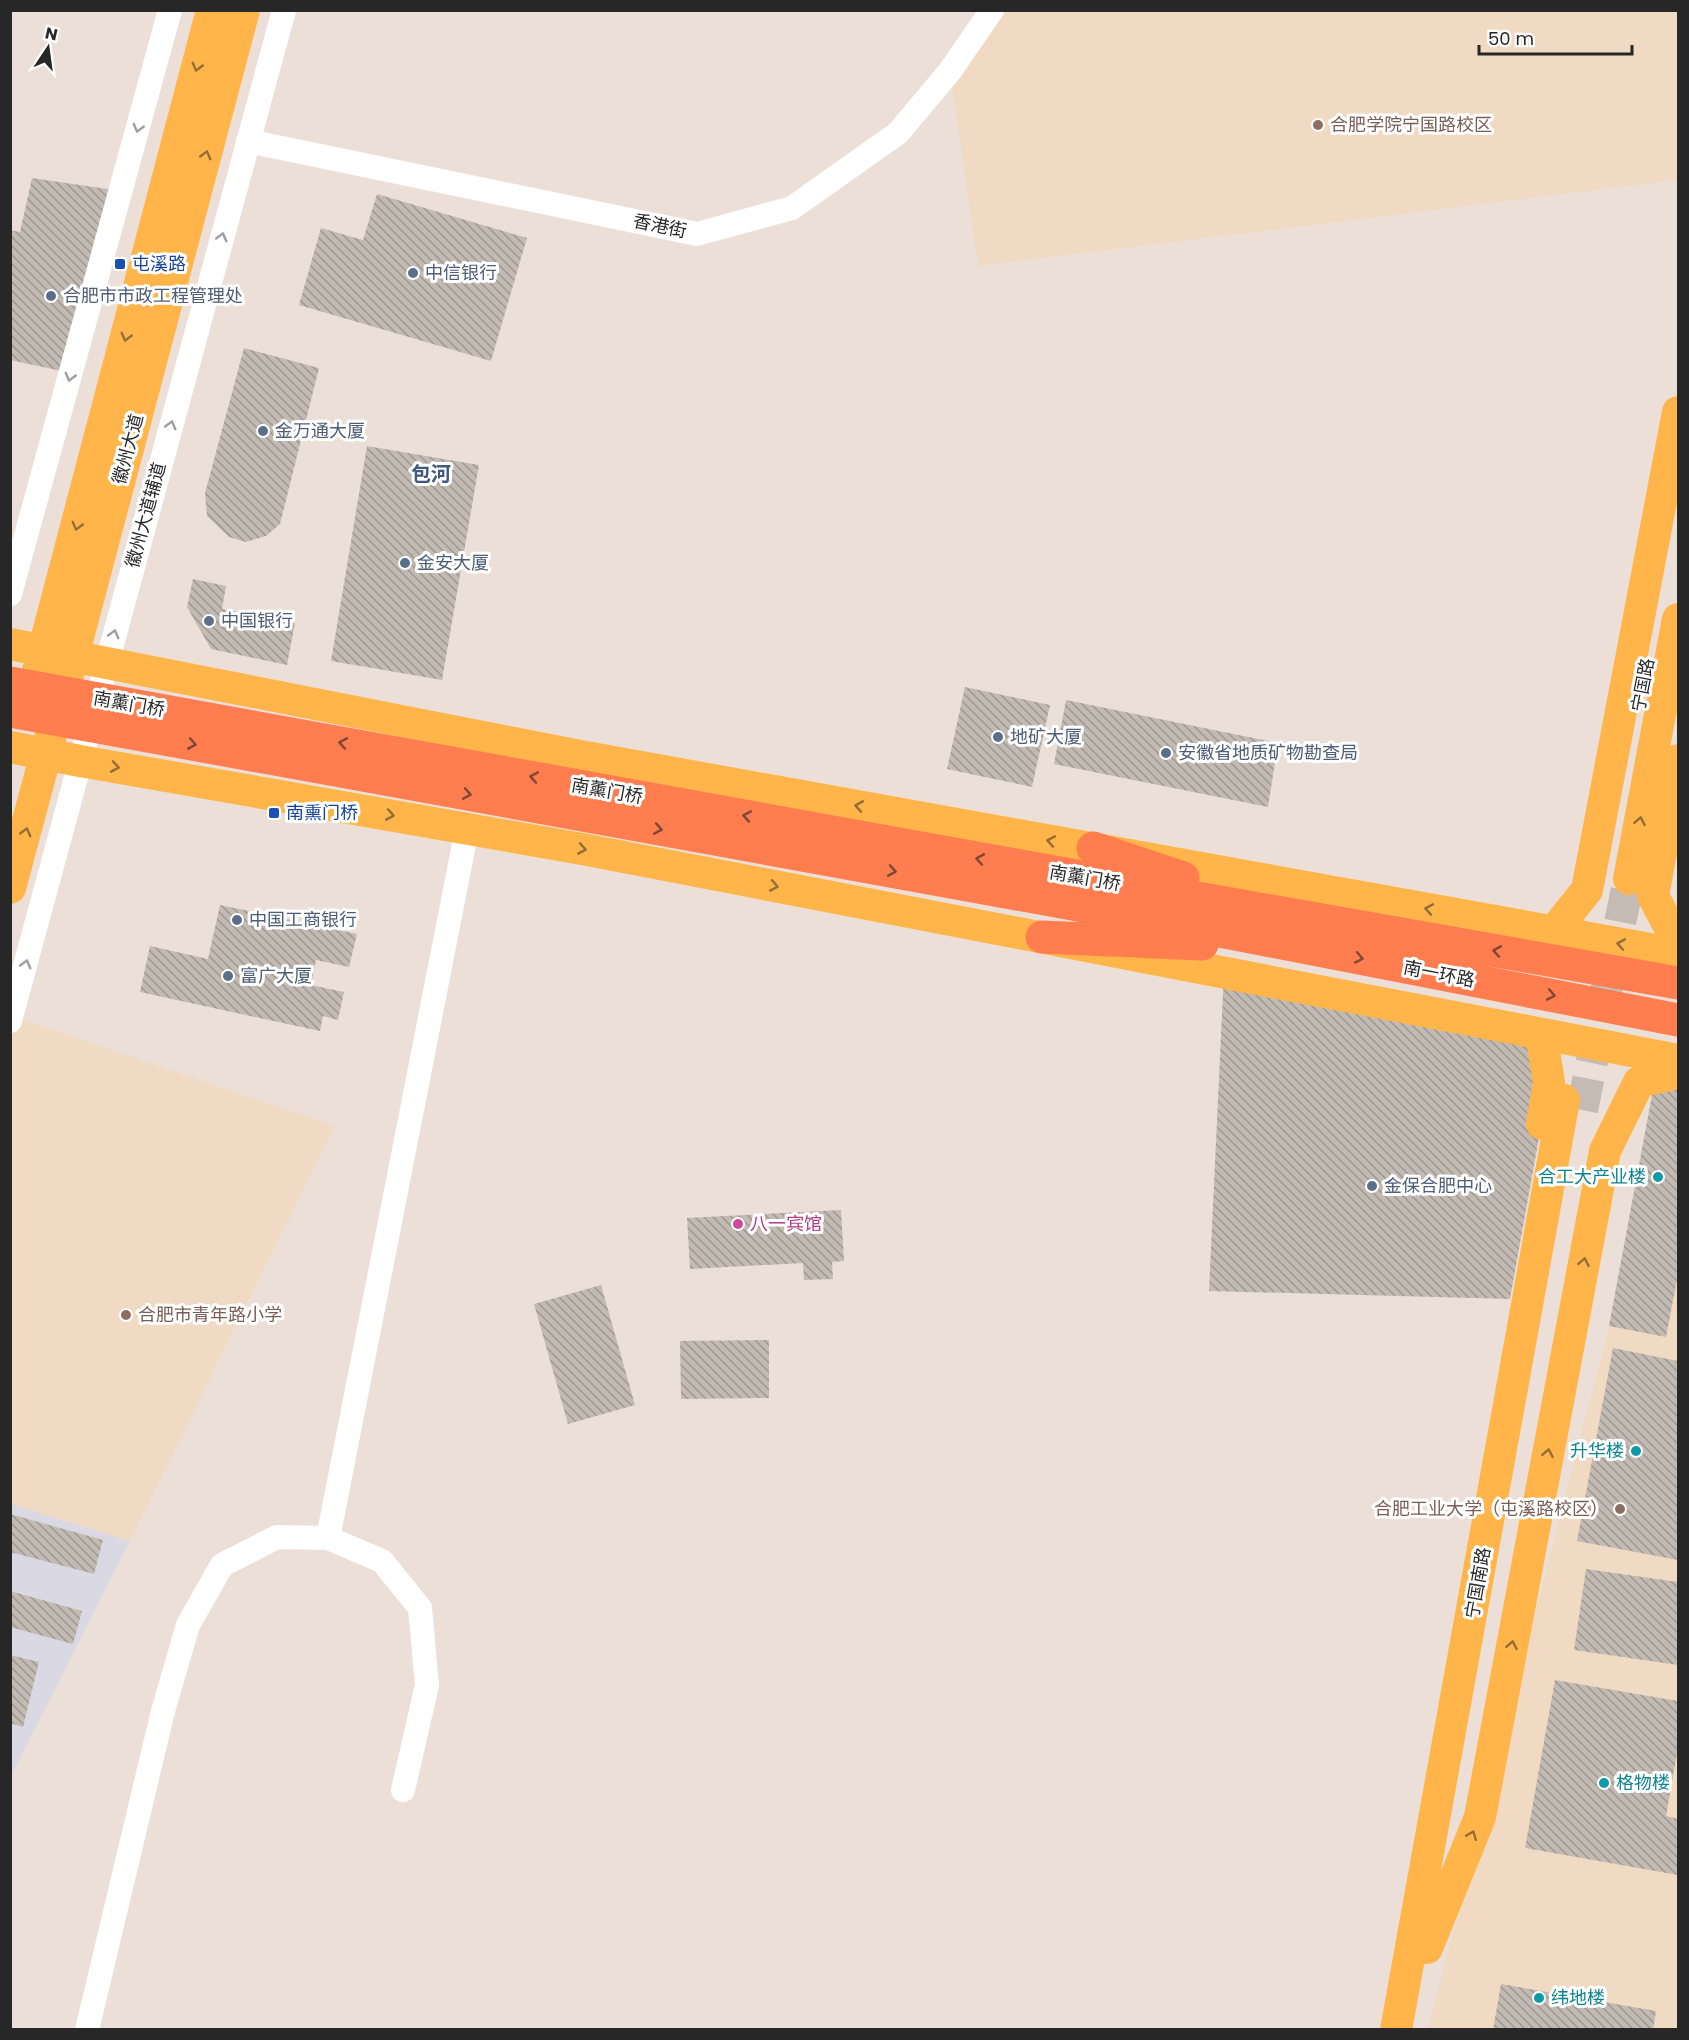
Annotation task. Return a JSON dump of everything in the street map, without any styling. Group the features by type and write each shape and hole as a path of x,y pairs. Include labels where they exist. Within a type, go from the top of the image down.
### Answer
{"highway":[{"name":"南薰门桥","path":"10,683 1201,913"},
{"name":"南薰门桥","path":"10,711 1201,913"},
{"path":"1093,848 1296,915"},
{"name":"南一环路","path":"1201,913 1296,915 1678,982"},
{"name":"南一环路","path":"1201,913 1316,950 1678,1020"},
{"path":"1042,937 1316,950"}],"main road":[{"name":"徽州大道","path":"58,654 212,10"},
{"name":"徽州大道","path":"10,888 21,755 58,654 244,10"},
{"path":"1554,931 1587,890 1678,412"},
{"name":"宁国路","path":"1678,494 1618,878 1678,619"},
{"path":"10,644 569,754 1678,954"},
{"path":"21,755 80,761 467,829 1678,1060"},
{"path":"1678,760 1653,896 1670,928 1678,932"},
{"path":"1420,1948 1422,1784 1550,1082 1541,1034"},
{"path":"1420,1948 1480,1817 1605,1151 1639,1082 1678,1073"},
{"name":"宁国南路","path":"1412,2030 1420,1948 1573,1105"},
{"name":"宁国南路","path":"1396,2030 1420,1948"}],"street":[{"path":"10,594 170,10"},
{"name":"徽州大道辅道","path":"10,1021 284,10"},
{"name":"香港街","path":"248,141 697,234 792,208 898,133 950,71 992,10"},
{"path":"328,1538 467,829"},
{"path":"87,2030 163,1711 188,1625 222,1565 277,1537 328,1538 382,1562 420,1608 427,1685 403,1790"}],"shaded area":[{"name":"合肥学院宁国路校区","path":"992,11 1678,11 1678,180 978,266 950,71"},
{"name":"合肥市青年路小学","path":"12,1016 334,1126 130,1541 11,1504"},
{"name":"合肥工业大学（屯溪路校区）","path":"1655,1079 1678,1084 1678,2029 1428,2030 1609,1326"},
{"path":"11,1504 130,1541 11,1776"}],"building":[{"name":"合肥市市政工程管理处","path":"32,178 121,191 71,373 10,360 10,230 20,232"},
{"name":"中信银行","path":"377,194 527,238 491,361 299,305 321,228 363,240"},
{"name":"金万通大厦","path":"244,348 319,368 280,524 266,536 246,542 229,537 207,516 205,493"},
{"name":"金安大厦","path":"367,446 479,465 442,680 331,661"},
{"path":"193,579 226,586 222,609 295,623 287,665 211,649 187,607"},
{"name":"地矿大厦","path":"965,687 1050,705 1032,787 947,769"},
{"name":"安徽省地质矿物勘查局","path":"1066,700 1278,743 1268,807 1054,764"},
{"name":"富广大厦","path":"220,905 357,934 349,967 316,960 311,985 344,992 338,1020 323,1016 320,1031 140,992 150,946 208,959"},
{"name":"金保合肥中心","path":"1224,972 1541,1034 1549,1082 1510,1299 1209,1291"},
{"name":"合工大产业楼","path":"1655,1079 1678,1084 1678,1280 1666,1337 1609,1326"},
{"path":"841,1210 844,1261 832,1262 833,1279 804,1280 803,1263 690,1269 687,1218"},
{"path":"601,1285 635,1405 568,1424 534,1304"},
{"path":"769,1340 769,1398 681,1399 680,1341"},
{"name":"升华楼","path":"1613,1348 1678,1361 1678,1560 1577,1541"},
{"path":"10,1514 103,1540 94,1574 10,1552"},
{"path":"1586,1569 1678,1582 1678,1665 1574,1650"},
{"path":"10,1591 82,1611 73,1644 10,1627"},
{"path":"10,1655 39,1662 23,1727 10,1723"},
{"name":"格物楼","path":"1555,1680 1678,1701 1678,1748 1666,1816 1678,1819 1678,1875 1525,1848"},
{"name":"纬地楼","path":"1501,1984 1656,2011 1653,2030 1493,2030"}],"tunnel":[{"path":"1582,1110 1629,879"}],"place":[{"name":"合肥学院宁国路校区","path":"1318,125"},
{"name":"屯溪路","path":"120,264"},
{"name":"中信银行","path":"413,273"},
{"name":"合肥市市政工程管理处","path":"51,296"},
{"name":"金万通大厦","path":"263,431"},
{"name":"金安大厦","path":"405,563"},
{"name":"中国银行","path":"209,621"},
{"name":"地矿大厦","path":"998,737"},
{"name":"安徽省地质矿物勘查局","path":"1166,753"},
{"name":"南熏门桥","path":"274,813"},
{"name":"中国工商银行","path":"237,920"},
{"name":"富广大厦","path":"228,976"},
{"name":"合工大产业楼","path":"1658,1177"},
{"name":"金保合肥中心","path":"1372,1186"},
{"name":"八一宾馆","path":"738,1224"},
{"name":"合肥市青年路小学","path":"126,1315"},
{"name":"升华楼","path":"1636,1451"},
{"name":"合肥工业大学（屯溪路校区）","path":"1620,1509"},
{"name":"格物楼","path":"1604,1783"},
{"name":"纬地楼","path":"1539,1998"}],"district":[{"name":"包河","path":"431,474"}]}
